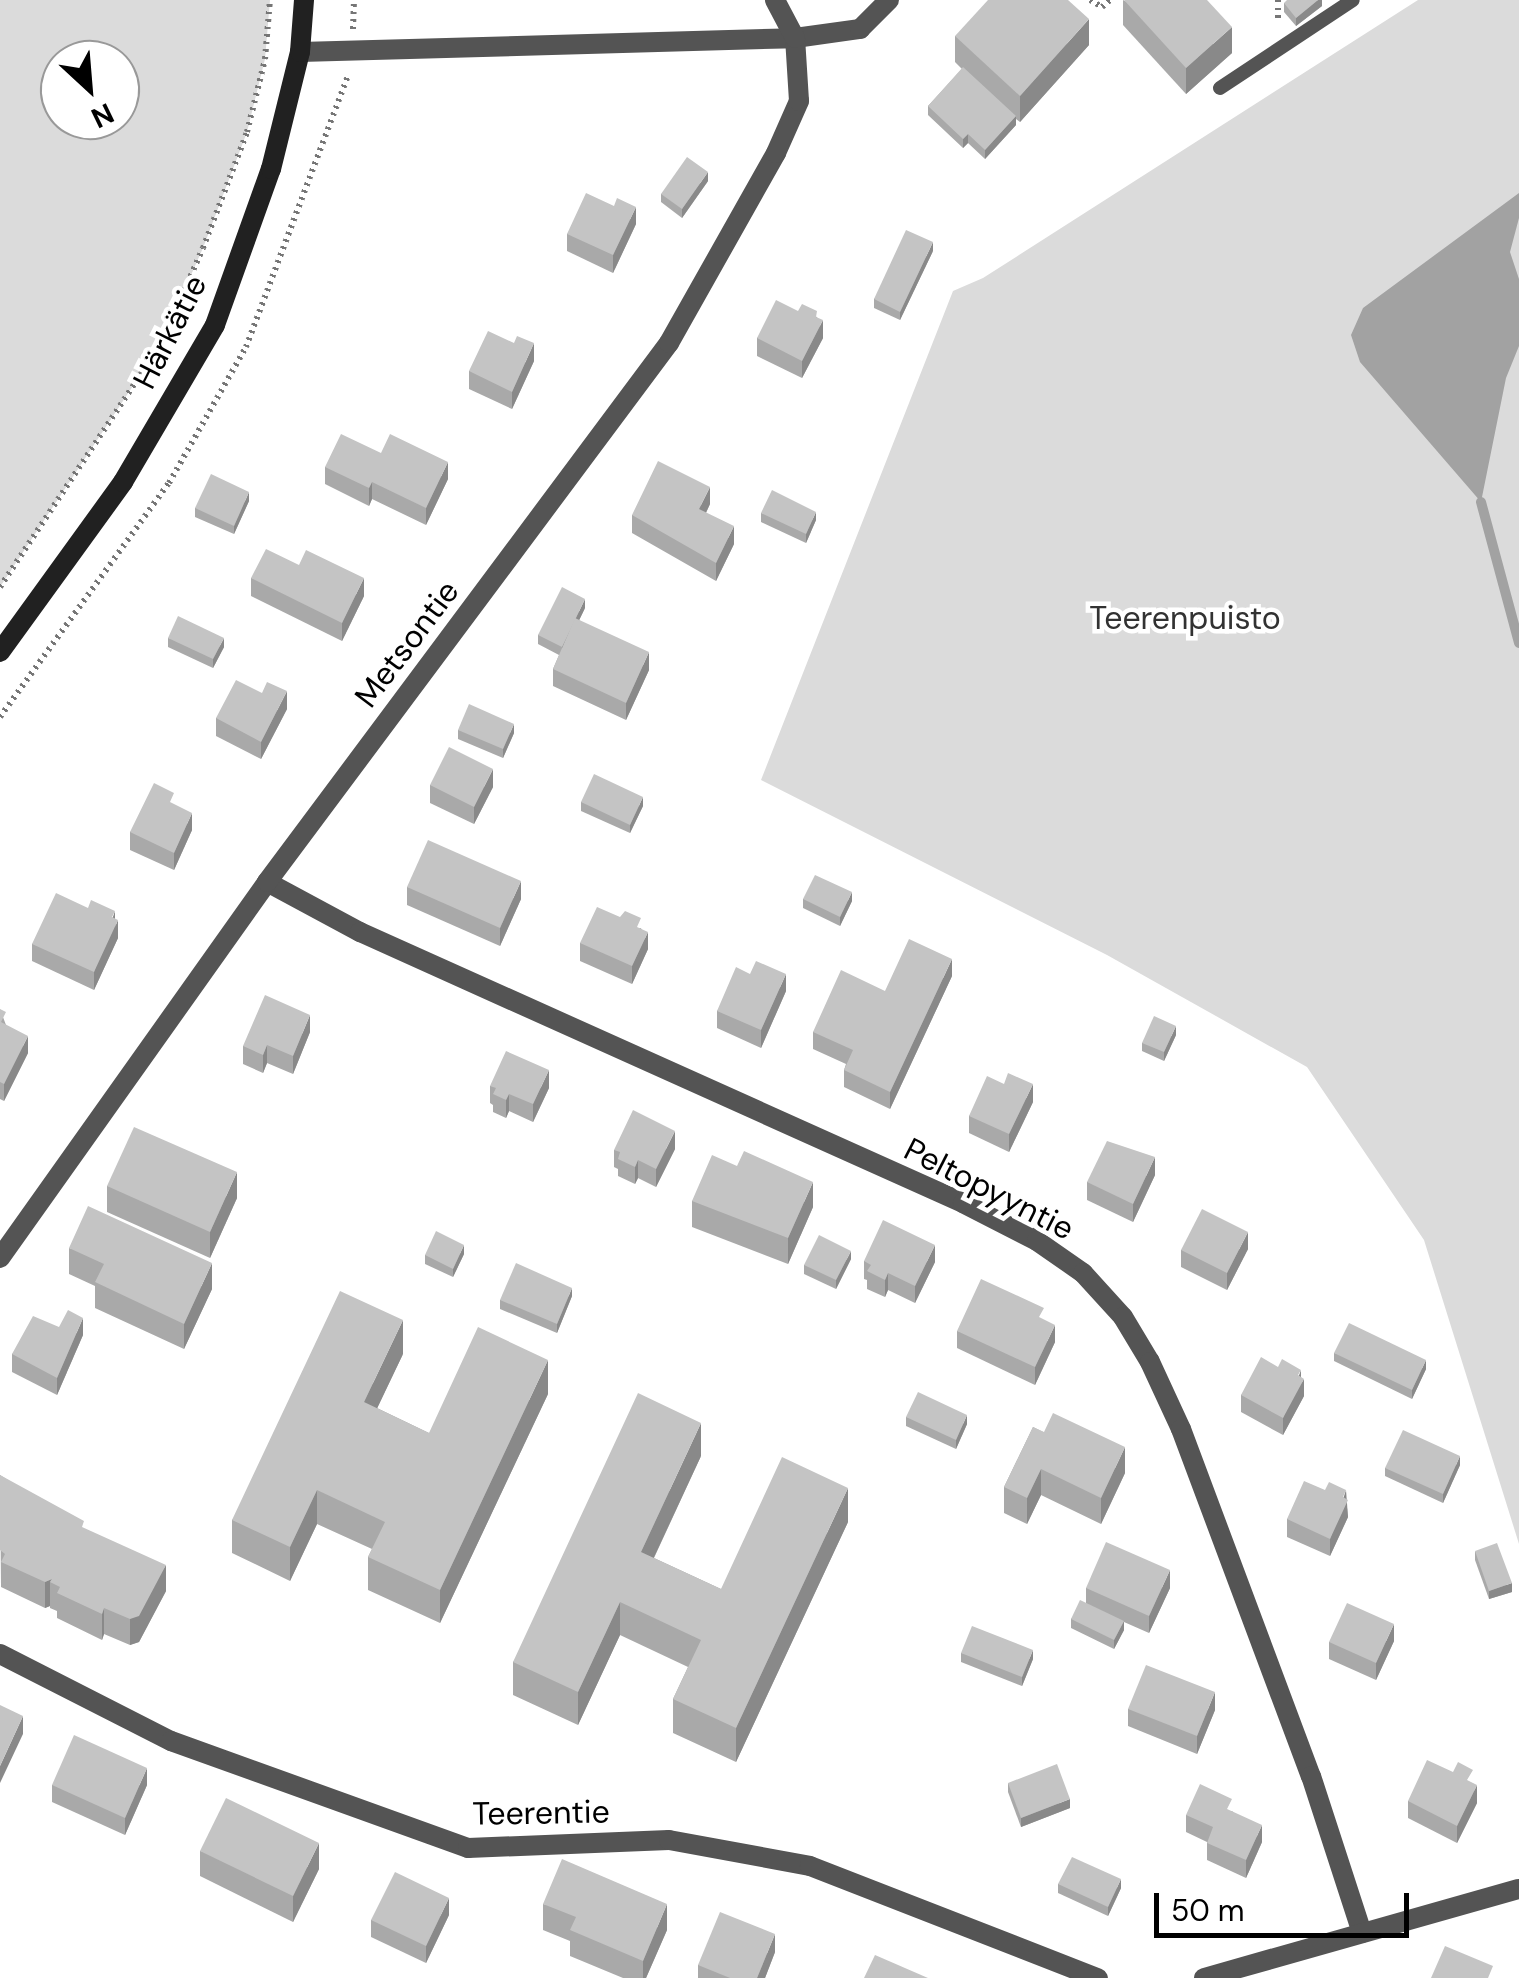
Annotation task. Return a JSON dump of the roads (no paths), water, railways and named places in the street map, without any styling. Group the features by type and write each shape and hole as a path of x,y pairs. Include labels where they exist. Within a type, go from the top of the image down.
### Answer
{"main road":[{"name":"Härkätie","path":"0,652 123,482 215,325 271,168 300,52 304,0"}],"street":[{"name":"Metsontie","path":"0,1258 266,882 669,343 776,152 799,101 794,38 775,0"},
{"path":"300,52 794,38 860,28 889,0"},
{"name":"Peltopyyntie","path":"266,882 360,932 963,1203 1037,1241 1083,1273 1132,1332 1180,1430 1312,1776 1362,1933"},
{"name":"Teerentie","path":"0,1654 171,1741 374,1818 468,1848 669,1840 810,1866 1098,1978"},
{"path":"1204,1978 1519,1889"}],"lane":[{"path":"1220,88 1353,0"}],"waterway":[{"path":"1481,502 1519,643"}],"park label":[{"name":"Teerenpuisto","path":"1185,618"}]}
